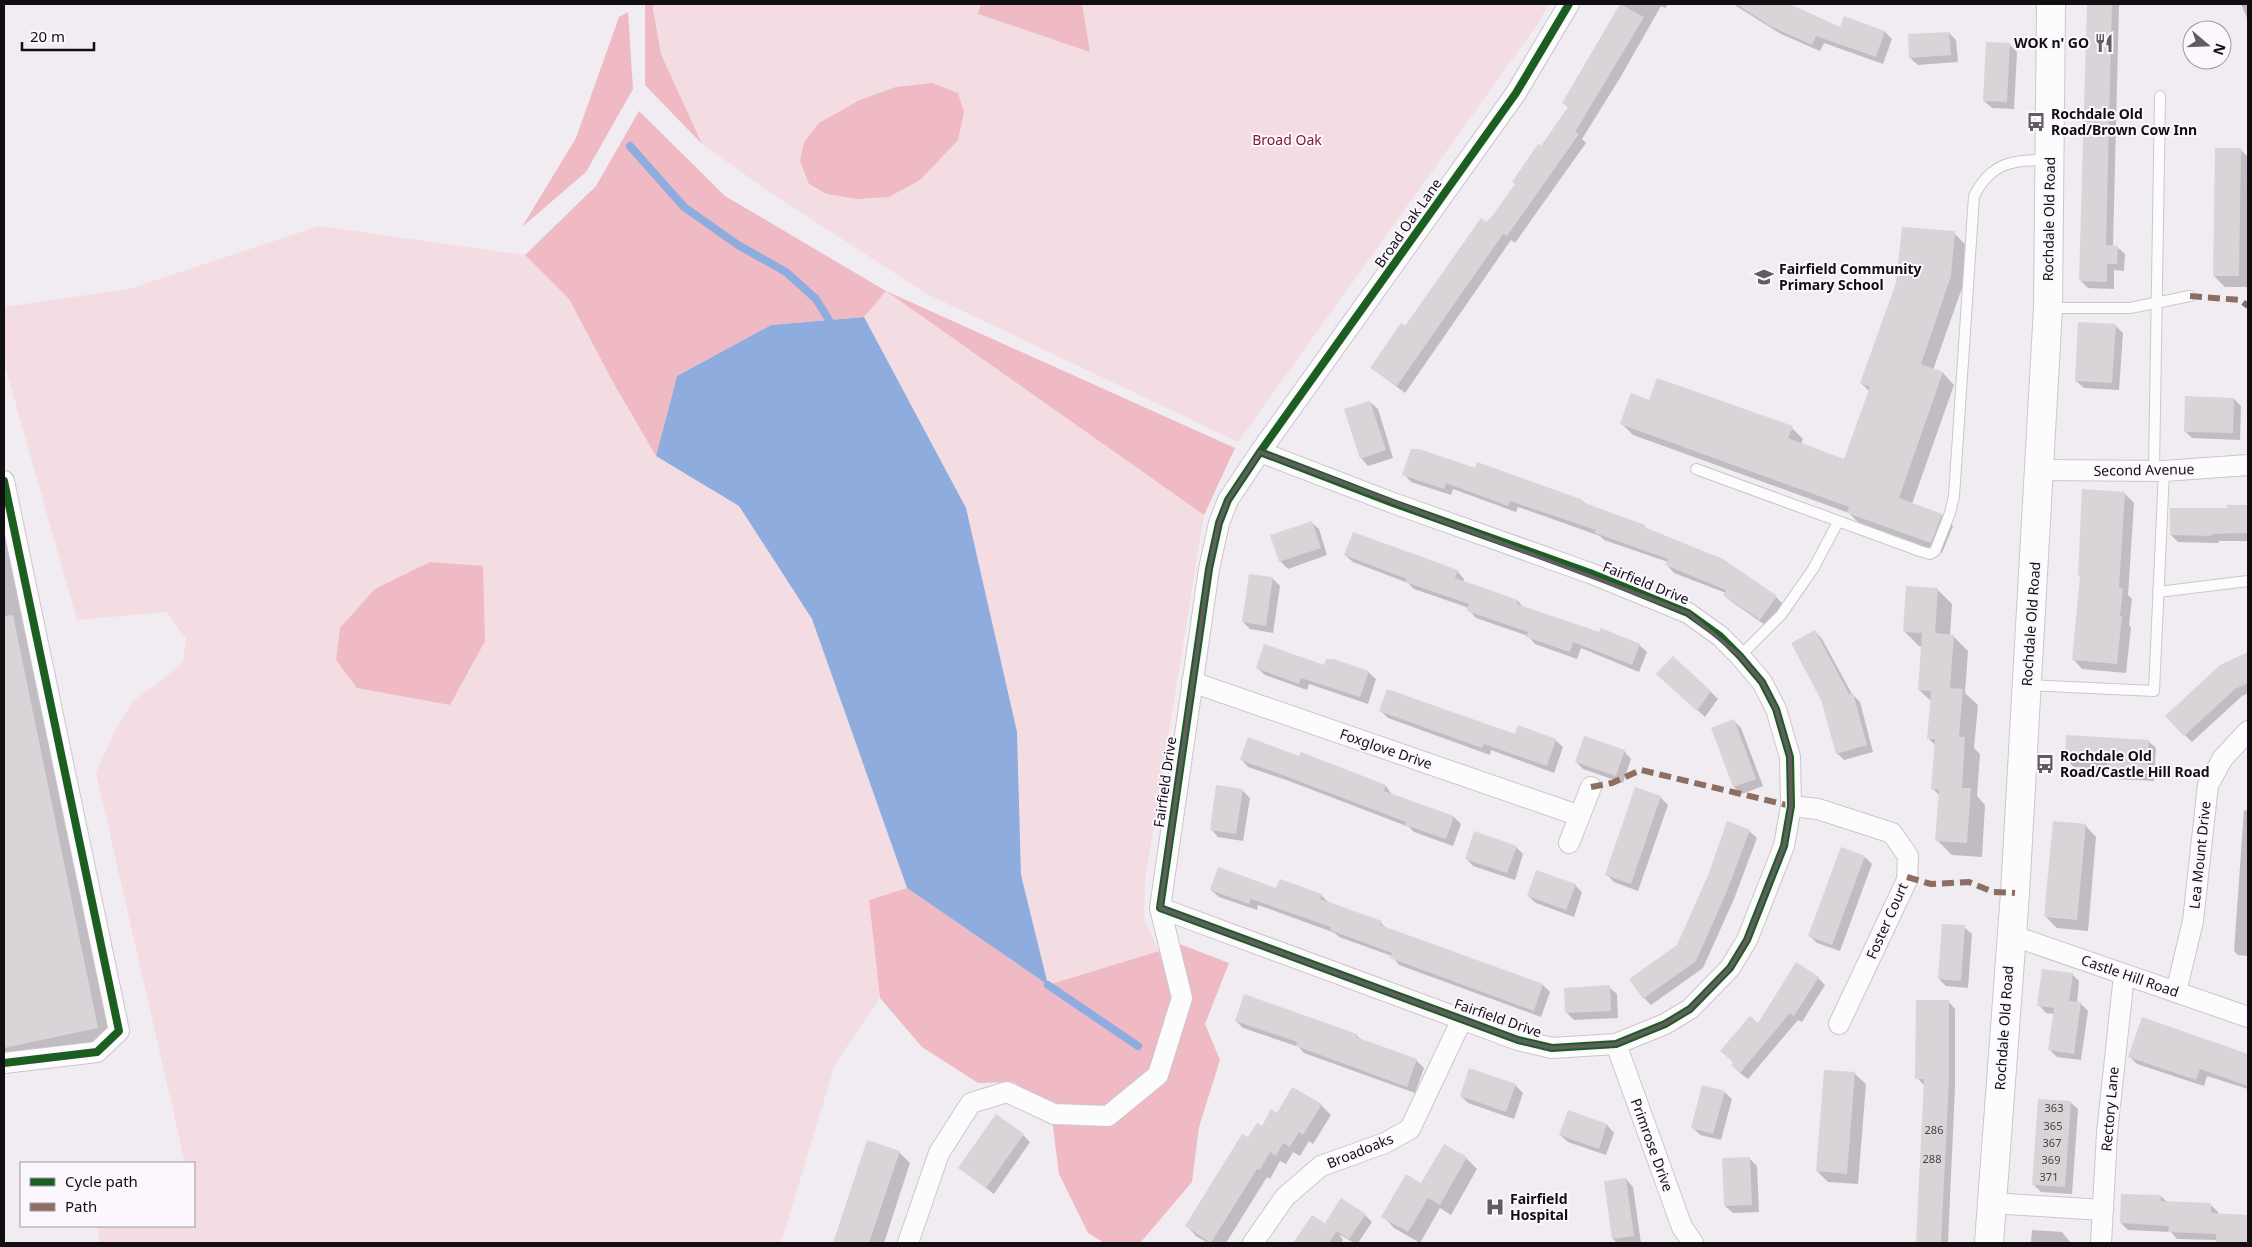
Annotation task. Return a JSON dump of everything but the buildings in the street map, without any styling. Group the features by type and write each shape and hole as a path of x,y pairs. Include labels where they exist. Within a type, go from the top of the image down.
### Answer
{"main road":[{"name":"Rochdale Old Road","path":"1989,1243 2011,935 2040,470 2048,308 2051,4"}],"street":[{"name":"Broad Oak Lane","path":"1260,452 1516,92 1569,4"},
{"name":"Fairfield Drive","path":"1260,452 1393,503 1590,574 1688,613 1720,636 1740,656 1762,682 1776,709 1790,757 1791,806 1784,846 1747,940 1730,968 1690,1009 1665,1024 1616,1044 1552,1048 1518,1040 1462,1020 1160,908 1209,569 1219,523 1228,500 1260,452"},
{"name":"Second Avenue","path":"2040,470 2159,471 2248,465"},
{"path":"4,481 119,1031 97,1052 4,1064"},
{"name":"Foxglove Drive","path":"1192,682 1580,816"},
{"name":"Lea Mount Drive","path":"2176,992 2193,921 2208,785 2223,758 2248,731"},
{"path":"1569,843 1591,787"},
{"name":"Foster Court","path":"1791,806 1818,809 1892,833 1908,856 1907,880 1840,1024"},
{"path":"908,1243 939,1153 971,1103 1007,1092 1054,1114 1108,1116 1158,1075 1182,998 1160,908"},
{"name":"Castle Hill Road","path":"2011,935 2248,1017"},
{"name":"Rectory Lane","path":"2101,1243 2107,1133 2124,974"},
{"name":"Broadoaks","path":"1253,1243 1285,1197 1322,1166 1385,1143 1410,1129 1462,1020"},
{"name":"Primrose Drive","path":"1616,1044 1682,1227 1693,1243"},
{"path":"1992,1203 2102,1210"}],"lane":[{"path":"2027,685 2154,691 2158,592 2160,96"},
{"path":"1696,469 1920,551 1930,554 1935,551 1950,513 1954,496 1974,196 1980,184 1996,168 2016,160 2050,160"},
{"path":"2048,308 2130,308 2190,296"},
{"path":"1740,656 1781,615 1792,600 1813,569 1838,522"},
{"path":"2158,592 2248,581"}],"highlighted area":[{"path":"1260,452 1688,613 1740,656 1762,682 1776,709 1790,757 1791,806 1784,846 1747,940 1730,968 1690,1009 1665,1024 1616,1044 1552,1048 1518,1040 1160,908 1209,569 1219,523 1228,500"}],"green space":[{"name":"Broad Oak","path":"654,4 981,4 978,14 1090,52 1082,4 1549,4 1537,25 1238,442 927,294 771,193 702,144 661,54 653,9"},
{"path":"319,226 525,255 569,299 614,384 656,456 739,506 812,619 907,888 869,900 880,998 835,1064 781,1243 99,1243 98,1227 195,1227 195,1162 185,1162 96,773 114,733 132,702 183,662 186,638 166,612 77,620 4,362 4,307 129,289"},
{"path":"886,291 1204,515 1145,881 1144,919 1159,951 1048,985 1021,875 1017,732 864,317"}],"shaded area":[{"path":"645,4 654,4 653,9 661,54 702,144 645,85"},
{"path":"981,4 1082,4 1090,52 978,14"},
{"path":"628,12 633,89 586,172 522,227 576,138 619,17"},
{"path":"932,83 958,93 964,112 958,140 920,180 889,197 857,199 827,194 809,184 800,161 804,142 819,123 860,100 896,87"},
{"path":"639,111 725,196 886,291 864,317 771,325 677,376 656,456 614,384 569,299 525,255 596,186"},
{"path":"886,291 1235,448 1204,515"},
{"path":"430,562 483,566 485,641 450,705 357,688 336,660 340,628 375,589"},
{"path":"907,888 1048,985 1159,951 1173,1001 1153,1070 1105,1106 1057,1107 1013,1082 978,1083 922,1047 880,998 869,900"},
{"path":"1177,943 1229,963 1205,1024 1220,1060 1199,1127 1192,1182 1140,1243 1104,1243 1088,1233 1059,1174 1052,1120 1111,1124 1163,1078 1192,994"}],"water":[{"path":"864,317 966,508 1017,732 1021,875 1048,985 907,888 812,619 739,506 656,456 677,376 771,325"}],"waterway":[{"path":"630,146 684,207 738,245 786,272 816,299 829,320"},
{"path":"1048,985 1138,1046"}],"marked path":[{"path":"2190,296 2240,300 2248,306"},
{"path":"1591,787 1612,783 1641,770 1791,806"},
{"path":"1907,877 1931,884 1969,882 1993,892 2015,893"}],"cycle path":[{"path":"1260,452 1393,503 1590,573 1688,613 1720,636 1762,682 1776,709 1790,757 1791,806 1784,846 1747,940 1730,968 1690,1009 1665,1024 1616,1044 1552,1048 1518,1040 1160,908 1209,569 1219,523 1228,500 1260,452 1516,93 1569,4"},
{"path":"4,481 119,1031 97,1052 4,1063"}],"place":[{"name":"WOK n' GO","path":"2104,43"},
{"name":"Rochdale Old Road/Brown Cow Inn","path":"2036,122"},
{"name":"Fairfield Community Primary School","path":"1764,277"},
{"name":"Rochdale Old Road/Castle Hill Road","path":"2045,764"},
{"name":"Fairfield Hospital","path":"1495,1207"}]}
